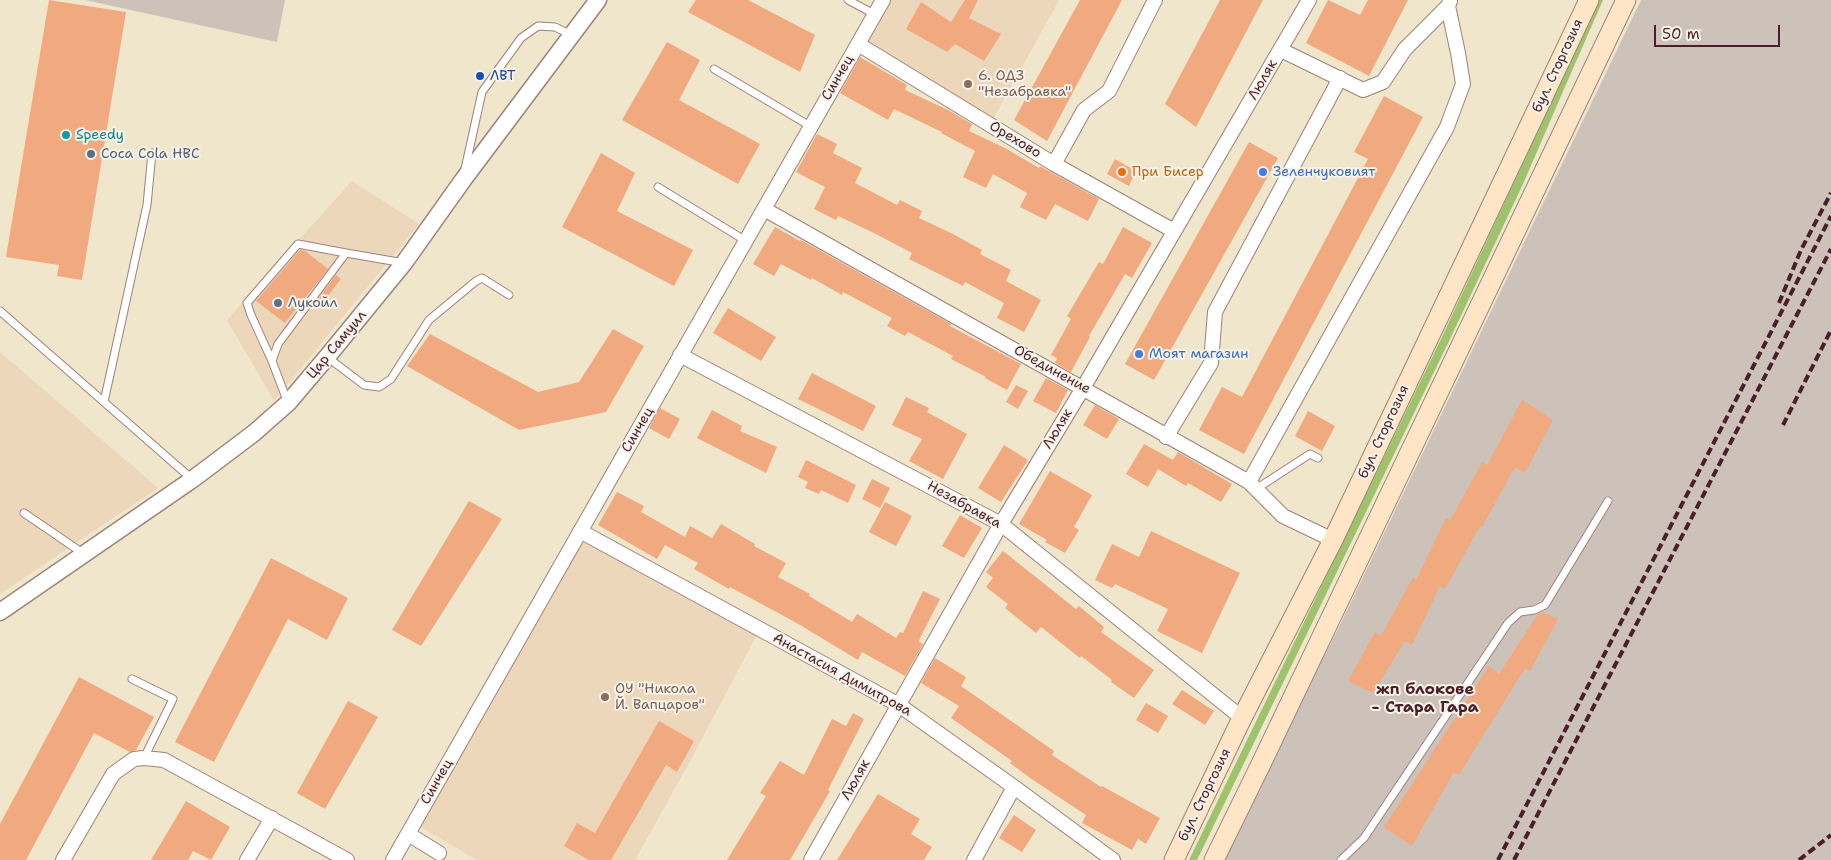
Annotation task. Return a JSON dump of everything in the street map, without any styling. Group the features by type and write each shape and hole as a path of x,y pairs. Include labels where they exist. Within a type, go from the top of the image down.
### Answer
{"main road":[{"name":"бул. Сторгозия","path":"1174,860 1242,718 1333,540 1588,0"},
{"path":"1214,860 1626,0"}],"street":[{"name":"Цар Самуил","path":"0,612 193,480 254,434 288,403 328,358 404,263 463,180 598,0"},
{"name":"Синчец","path":"393,860 883,0"},
{"path":"1054,164 1084,110 1109,91 1155,0"},
{"name":"Люляк","path":"811,860 1001,524 1083,388 1309,0"},
{"path":"1281,50 1363,90 1383,82 1405,49 1449,3"},
{"path":"1252,485 1447,127 1463,84 1449,3"},
{"name":"Орехово","path":"858,44 1054,164 1174,231"},
{"path":"1166,437 1211,363 1215,312 1340,78"},
{"name":"Обединение","path":"764,209 1252,485 1283,516 1333,540"},
{"name":"Незабравка","path":"680,355 1001,524 1242,718"},
{"name":"Анастасия Димитрова","path":"580,531 899,705 1113,860"},
{"path":"62,860 113,774 134,759 144,758 164,760 347,860"},
{"path":"974,860 1014,787"},
{"path":"247,860 272,818"},
{"path":"408,834 439,854"}],"lane":[{"path":"848,0 874,14"},
{"path":"463,180 482,92 521,38 538,26 555,27 572,36"},
{"path":"714,69 810,126"},
{"path":"104,402 147,205 152,153"},
{"path":"658,188 746,241"},
{"path":"288,403 272,360 250,315 248,304 298,244 404,263"},
{"path":"272,360 278,344 346,253"},
{"path":"328,358 364,385 379,387 391,379 429,320 476,281 482,278 509,295"},
{"path":"0,311 193,480"},
{"path":"1252,485 1310,454 1318,458"},
{"path":"1341,860 1364,838 1508,623 1520,612 1534,610 1545,605 1608,500"},
{"path":"24,513 85,554"},
{"path":"132,679 173,699 144,758"}],"shaded area":[{"path":"85,0 285,0 277,42"},
{"name":"6. ОДЗ \"Незабравка\"","path":"883,0 1059,0 990,125 858,44"},
{"path":"1641,0 1831,0 1831,860 1215,860 1337,631"},
{"path":"352,181 419,224 274,401 227,320"},
{"path":"0,352 158,488 0,594"},
{"name":"ОУ \"Никола Й. Вапцаров\"","path":"580,531 760,629 635,860 477,860 414,823"}],"green space":[{"path":"1599,0 1603,0 1523,184 1451,337 1197,860 1189,860 1441,339"}],"building":[{"name":"Speedy","path":"49,0 126,12 82,280 57,276 59,265 6,257"},
{"path":"696,0 748,0 815,35 800,72 688,12"},
{"path":"965,0 978,0 969,18 1001,34 984,61 955,44 947,52 906,29 921,2 951,22"},
{"path":"1080,0 1122,0 1047,141 1014,120"},
{"path":"1220,0 1263,0 1196,127 1165,104"},
{"path":"1328,0 1360,15 1368,0 1408,0 1369,76 1306,43"},
{"path":"667,42 700,60 679,100 760,144 738,184 622,120"},
{"path":"860,57 907,85 905,90 948,110 972,124 969,131 1005,148 1039,168 1040,166 1099,199 1088,221 1055,204 1046,220 1020,207 1027,193 993,174 986,188 963,177 975,151 942,132 894,109 888,120 840,93"},
{"path":"1384,96 1423,117 1244,454 1199,430 1222,387 1242,397 1368,159 1354,152"},
{"path":"817,134 837,144 833,153 862,168 855,183 897,205 900,200 922,211 919,218 982,250 980,254 1011,270 1006,281 1041,300 1024,332 997,318 1004,303 965,282 963,286 909,259 912,253 874,233 838,216 836,220 814,209 825,187 796,172"},
{"path":"1249,142 1278,158 1154,380 1125,364"},
{"path":"601,153 635,173 617,211 693,250 674,286 562,227"},
{"name":"При Бисер","path":"1115,159 1136,171 1129,186 1107,174"},
{"path":"775,227 1021,364 1007,390 951,359 953,356 908,332 905,336 887,326 892,318 843,292 842,295 812,278 811,280 781,264 774,276 753,264"},
{"path":"1123,227 1152,243 1132,278 1125,274 1089,336 1071,372 1055,363 1057,358 1051,355 1071,319 1067,316 1099,262 1103,264"},
{"path":"300,250 305,251 328,269 285,323 256,301"},
{"path":"336,275 341,279 324,301 319,298"},
{"path":"728,308 776,337 761,361 713,333"},
{"path":"613,329 644,346 606,412 519,430 407,366 430,334 538,392 579,382"},
{"path":"812,373 876,406 863,431 798,399"},
{"path":"1046,378 1068,390 1056,413 1033,401"},
{"path":"1016,385 1028,391 1018,409 1006,402"},
{"path":"906,397 929,408 927,412 967,434 943,479 909,461 922,439 892,425"},
{"path":"1522,400 1553,420 1525,473 1515,467 1445,589 1440,586 1412,645 1405,641 1373,693 1348,681 1375,632 1381,636 1413,577 1416,580 1446,518 1450,521 1482,462 1487,465"},
{"path":"1095,405 1119,419 1107,439 1083,425"},
{"path":"660,408 680,419 669,439 649,428"},
{"path":"712,410 742,426 740,431 777,447 766,473 697,438"},
{"path":"1308,411 1335,426 1322,451 1295,436"},
{"path":"1144,444 1173,460 1178,452 1232,484 1221,502 1188,483 1186,486 1158,469 1148,487 1126,474"},
{"path":"1004,445 1028,460 1001,502 978,488"},
{"path":"806,460 856,485 848,503 821,490 819,494 805,488 808,482 798,477"},
{"path":"1050,471 1092,495 1074,527 1079,530 1065,553 1019,524"},
{"path":"872,479 890,488 880,508 862,499"},
{"path":"617,492 644,506 641,512 685,537 690,526 712,538 721,524 755,544 754,546 786,563 778,577 810,594 809,596 852,622 857,614 896,638 900,632 903,633 923,591 940,599 920,638 919,642 923,644 905,676 862,652 858,660 795,622 694,569 698,563 665,545 657,559 598,525"},
{"path":"469,501 502,519 421,646 392,630"},
{"path":"885,502 912,516 896,546 869,532"},
{"path":"960,515 982,528 964,558 942,546"},
{"path":"1151,531 1240,573 1202,653 1157,631 1168,609 1115,584 1112,588 1095,580 1112,544 1139,557"},
{"path":"1003,551 1076,609 1079,606 1104,627 1101,632 1154,670 1134,698 1041,627 1036,633 1005,608 1008,604 986,587 993,578 986,572"},
{"path":"271,558 348,598 327,640 288,619 214,762 175,742"},
{"path":"1542,612 1558,619 1530,671 1525,668 1459,775 1454,772 1412,846 1384,827 1489,666 1499,674 1538,614"},
{"path":"935,658 966,677 961,686 1054,751 1052,755 1101,787 1160,818 1146,844 1138,839 1132,850 1082,823 1086,815 1033,780 1010,763 1012,761 951,718 959,706 921,683"},
{"path":"79,677 154,717 136,750 130,752 94,733 26,860 0,860 0,824"},
{"path":"1182,690 1214,711 1205,725 1172,704"},
{"path":"348,701 378,717 325,809 297,793"},
{"path":"1146,703 1168,716 1158,733 1136,720"},
{"path":"853,713 864,719 828,790 830,791 790,860 727,860 766,796 760,793 780,761 804,775 832,719 846,726"},
{"path":"659,721 694,741 677,772 666,765 611,860 589,860 564,846 577,823 595,833"},
{"path":"878,794 920,819 911,834 932,847 924,860 837,860"},
{"path":"186,801 230,827 211,860 193,851 188,860 151,860"},
{"path":"1014,815 1036,830 1022,852 999,838"}],"railway":[{"path":"1779,303 1801,250 1831,193"},
{"path":"1498,860 1831,216"},
{"path":"1514,860 1831,249"},
{"path":"1783,425 1831,330"},
{"path":"1799,860 1831,835"}],"place":[{"name":"ЛВТ","path":"480,76"},
{"name":"6. ОДЗ \"Незабравка\"","path":"968,84"},
{"name":"Speedy","path":"66,135"},
{"name":"Coca Cola HBC","path":"91,154"},
{"name":"При Бисер","path":"1122,172"},
{"name":"Зеленчуковият","path":"1263,172"},
{"name":"Лукойл","path":"278,303"},
{"name":"Моят магазин","path":"1139,354"},
{"name":"ОУ \"Никола Й. Вапцаров\"","path":"605,697"}],"district":[{"name":"жп блокове - Стара Гара","path":"1425,699"}]}
